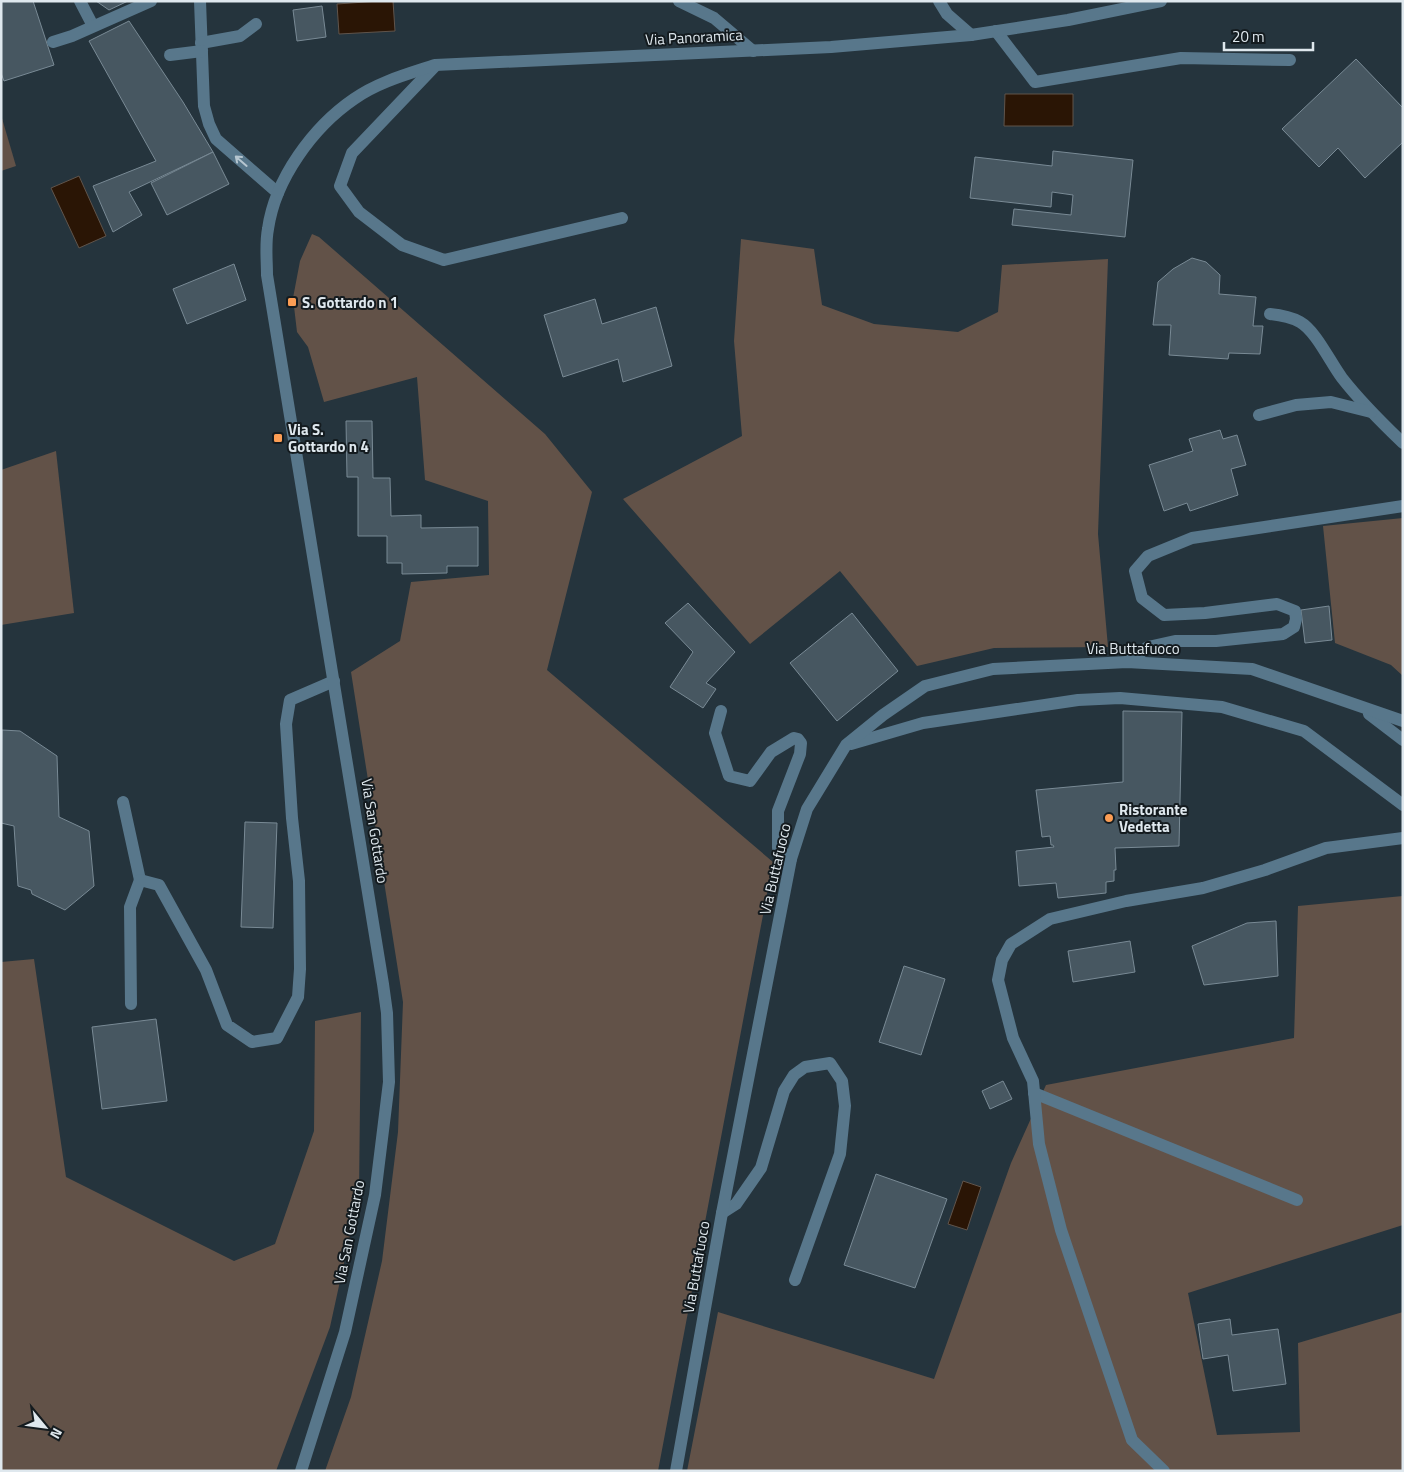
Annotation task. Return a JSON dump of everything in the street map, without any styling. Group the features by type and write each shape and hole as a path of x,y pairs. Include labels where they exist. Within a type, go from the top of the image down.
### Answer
{"street":[{"path":"80,1 93,26"},
{"path":"53,42 72,36 151,1"},
{"path":"200,1 204,106 209,124 216,139 278,193"},
{"path":"679,1 714,18 753,51"},
{"path":"939,1 948,14 971,35"},
{"name":"Via Panoramica","path":"278,193 295,158 324,124 354,99 388,81 435,65 831,47 971,35 1068,20 1161,1"},
{"path":"170,55 240,36 256,24"},
{"path":"996,31 1035,82 1181,58 1290,60"},
{"path":"435,65 352,153 340,186 359,212 402,245 444,260 622,218"},
{"name":"Via San Gottardo","path":"278,193 268,229 266,275 387,1013 389,1082 375,1195 345,1332 301,1471"},
{"path":"1270,314 1284,316 1301,322 1328,355 1341,376 1371,412 1403,443"},
{"path":"1259,415 1296,405 1331,402 1371,412"},
{"path":"1128,662 1148,647 1175,641 1216,642 1283,634 1294,627 1296,619 1295,611 1277,604 1205,613 1164,615 1142,598 1135,571 1148,556 1192,538 1403,506"},
{"name":"Via Buttafuoco","path":"676,1471 722,1213 791,859 807,809 846,745 883,715 925,686 993,669 1128,662 1252,669 1403,721"},
{"path":"140,880 159,885 170,903 206,970 227,1024 252,1042 277,1038 298,997 300,969 299,880 292,818 287,716 290,700 334,681"},
{"path":"846,745 923,723 1078,700 1120,698 1222,707 1304,731 1403,805"},
{"path":"1360,707 1403,740"},
{"path":"721,711 715,733 729,776 750,781 771,752 794,738 798,739 801,743 800,754 778,811 778,848 791,859"},
{"path":"123,802 140,880 130,907 131,1004"},
{"path":"1164,1471 1132,1440 1098,1346 1061,1230 1039,1144 1033,1081 1013,1038 998,980 1002,960 1011,944 1050,919 1126,901 1203,888 1265,870 1326,848 1403,838"},
{"path":"722,1213 736,1204 761,1168 784,1091 794,1075 805,1067 830,1063 842,1081 845,1106 840,1154 795,1280"},
{"path":"1034,1093 1297,1200"}],"shaded area":[{"path":"393,1 395,31 339,34 337,4"},
{"path":"1005,94 1073,94 1073,126 1004,126"},
{"path":"1,115 16,166 1,171"},
{"path":"79,176 106,236 79,248 51,188"},
{"path":"312,234 319,237 545,434 592,492 547,670 773,862 658,1471 325,1471 351,1397 382,1261 398,1132 403,1002 351,672 400,641 411,582 489,575 488,501 425,480 417,377 324,402 308,347 297,332 293,298 300,261"},
{"path":"741,239 814,249 822,305 874,324 958,332 998,312 1002,265 1108,259 1098,534 1108,647 994,648 917,666 840,571 750,644 623,499 742,436 734,341"},
{"path":"56,451 74,613 1,625 1,470"},
{"path":"1403,518 1403,676 1391,665 1335,643 1323,526"},
{"path":"1403,896 1403,1225 1188,1293 1217,1435 1300,1432 1298,1343 1403,1312 1403,1471 687,1471 718,1312 934,1379 1011,1163 1046,1085 1294,1038 1298,906"},
{"path":"34,959 66,1177 234,1261 275,1244 314,1131 315,1021 361,1012 359,1194 330,1327 276,1471 1,1471 1,962"},
{"path":"963,1181 981,1187 967,1230 948,1224"}],"building":[{"path":"1,1 33,1 54,65 4,81 1,73"},
{"path":"96,1 128,1 109,10"},
{"path":"322,6 326,37 297,41 293,10"},
{"path":"129,21 183,102 213,152 129,192 142,215 113,232 93,186 156,161 89,41"},
{"path":"1356,59 1403,108 1403,142 1365,178 1338,148 1319,167 1282,129"},
{"path":"1053,151 1133,160 1125,237 1012,225 1014,209 1071,215 1073,195 1052,192 1051,207 970,198 975,157 1052,166"},
{"path":"213,152 229,184 167,215 151,183"},
{"path":"1192,258 1206,262 1220,275 1219,294 1256,297 1253,326 1263,326 1260,354 1229,353 1228,359 1169,355 1171,325 1153,325 1158,282 1173,269"},
{"path":"234,264 246,300 187,324 173,289"},
{"path":"595,299 602,324 656,307 672,366 623,382 618,359 563,377 544,315"},
{"path":"346,421 372,421 373,478 390,478 391,516 421,515 421,528 478,527 478,566 447,566 447,573 402,574 402,563 387,563 387,536 358,536 358,477 347,477"},
{"path":"1220,430 1223,439 1237,435 1246,465 1231,469 1238,495 1190,511 1187,503 1164,511 1149,465 1193,451 1189,439"},
{"path":"688,603 735,652 706,683 716,689 703,708 670,687 693,652 665,623"},
{"path":"1329,606 1332,640 1305,643 1301,610"},
{"path":"852,613 898,671 837,721 790,663"},
{"path":"1123,711 1182,712 1179,846 1115,848 1116,870 1114,870 1114,881 1106,882 1106,893 1058,898 1056,883 1019,886 1016,851 1054,847 1051,845 1050,836 1042,837 1036,790 1123,782"},
{"path":"2,730 20,731 57,756 59,817 89,831 94,886 65,910 32,894 31,890 18,886 14,826 1,823"},
{"path":"245,822 277,823 273,928 241,927"},
{"path":"1276,921 1278,976 1204,985 1192,946 1247,923"},
{"path":"1130,941 1135,972 1073,982 1068,951"},
{"path":"904,966 945,979 921,1055 879,1042"},
{"path":"156,1019 167,1101 102,1109 92,1027"},
{"path":"1003,1081 1012,1099 990,1109 982,1091"},
{"path":"876,1174 947,1199 915,1288 844,1265"},
{"path":"1230,1319 1232,1335 1278,1329 1286,1384 1233,1391 1228,1355 1203,1359 1198,1324"}],"place":[{"name":"S. Gottardo n 1","path":"292,302"},
{"name":"Via S. Gottardo n 4","path":"278,438"},
{"name":"Ristorante Vedetta","path":"1109,818"}]}
